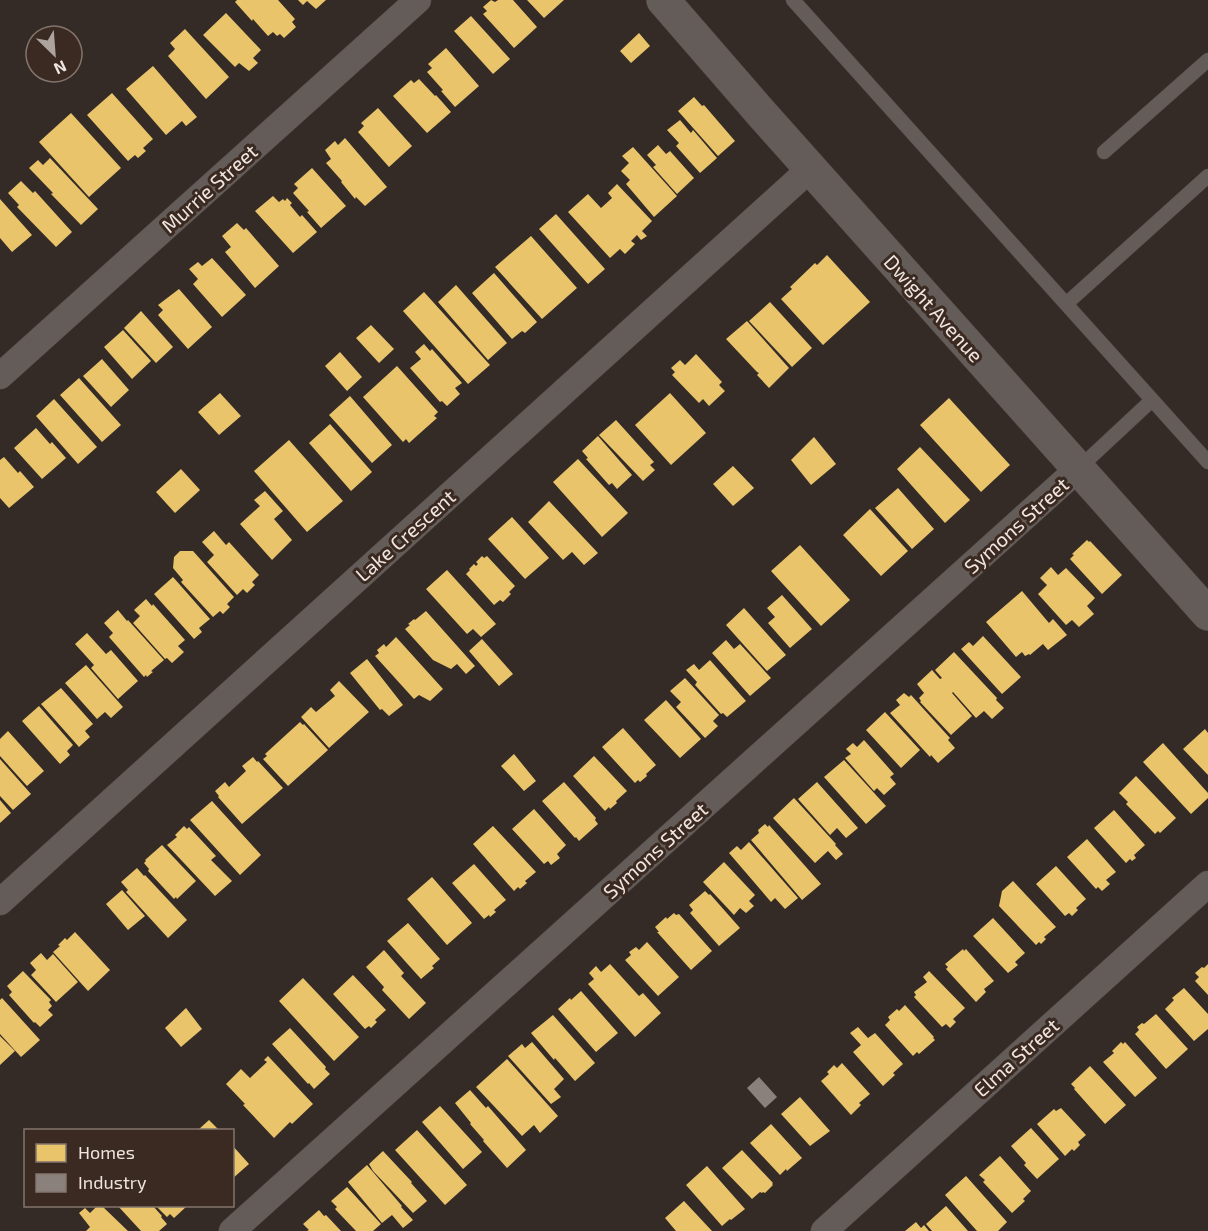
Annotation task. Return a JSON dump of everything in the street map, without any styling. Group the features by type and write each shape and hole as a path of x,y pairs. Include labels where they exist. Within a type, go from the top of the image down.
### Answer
{"street":[{"name":"Murrie Street","path":"0,376 418,0"},
{"name":"Dwight Avenue","path":"663,0 810,169 1208,614"},
{"name":"Lake Crescent","path":"0,902 810,169"},
{"name":"Symons Street","path":"232,1231 1078,469"},
{"name":"Elma Street","path":"824,1231 1208,884"}],"lane":[{"path":"793,0 1208,462"},
{"path":"1104,152 1208,60"},
{"path":"1066,304 1208,176"},
{"path":"1078,469 1152,400"}],"building: Homes":[{"path":"237,0 278,0 295,19 292,22 296,27 284,38 273,32 268,36 235,2"},
{"path":"298,0 326,0 316,9 307,1 303,5"},
{"path":"491,0 495,2 513,0 537,27 514,48 483,14 487,11 483,7"},
{"path":"527,0 564,0 544,18"},
{"path":"226,13 261,50 253,58 258,63 249,71 239,63 235,67 203,35"},
{"path":"471,16 510,59 493,74 454,31"},
{"path":"185,29 229,77 206,99 168,56 175,49 170,43"},
{"path":"639,33 650,46 631,63 620,51"},
{"path":"446,48 479,86 455,107 427,72 432,68 428,64"},
{"path":"153,66 197,117 186,126 182,121 166,135 126,89"},
{"path":"419,79 451,112 427,133 393,96 411,80 414,83"},
{"path":"112,93 153,139 143,148 146,151 138,158 135,155 128,161 87,115"},
{"path":"694,97 702,106 704,105 735,141 718,156 678,111"},
{"path":"378,108 412,146 389,167 358,132 364,126 361,123"},
{"path":"71,113 121,168 89,197 39,142"},
{"path":"680,120 691,133 693,130 717,158 700,173 676,146 679,143 667,130"},
{"path":"345,138 387,187 365,206 356,197 355,199 326,163 331,159 325,150 335,141 338,145"},
{"path":"658,145 666,154 670,151 694,178 677,194 653,167 656,165 647,155"},
{"path":"633,147 677,196 654,217 626,184 630,180 621,171 629,163 622,156"},
{"path":"50,158 98,209 81,225 29,168 38,160 43,165"},
{"path":"312,168 346,206 321,228 293,193 298,188 294,184"},
{"path":"21,181 33,193 35,191 72,232 56,247 17,207 19,205 8,193"},
{"path":"617,184 652,221 642,231 647,236 641,240 637,235 631,241 635,244 625,254 620,249 610,258 568,212 588,194 601,208 612,198 608,193"},
{"path":"273,196 279,202 287,198 300,217 302,215 317,232 293,253 255,211"},
{"path":"0,199 32,235 12,252 0,238"},
{"path":"556,214 605,269 588,284 539,229"},
{"path":"237,223 244,230 246,228 279,266 255,288 225,252 231,247 222,236"},
{"path":"531,236 577,288 542,319 495,267"},
{"path":"827,255 870,302 823,345 781,299 815,263 817,265"},
{"path":"212,258 246,295 222,317 193,284 198,279 189,269 198,262 202,266"},
{"path":"494,273 537,322 525,333 522,331 512,339 472,293"},
{"path":"456,285 507,343 488,360 438,302"},
{"path":"179,289 212,327 188,349 158,315 163,310 158,305"},
{"path":"424,292 490,365 468,384 403,311"},
{"path":"770,302 812,348 792,367 749,321"},
{"path":"141,311 173,347 156,363 124,328"},
{"path":"747,321 789,368 769,388 757,375 759,373 726,339"},
{"path":"371,325 394,349 379,363 356,338"},
{"path":"123,330 151,361 132,379 104,347"},
{"path":"424,344 430,351 432,349 462,383 455,388 460,394 447,406 442,401 440,402 410,368 421,359 415,352"},
{"path":"340,352 362,377 347,391 325,366"},
{"path":"696,354 722,382 719,385 725,391 709,406 703,399 699,403 672,375 675,372 671,368 680,360 685,365"},
{"path":"102,359 129,390 111,407 83,376"},
{"path":"397,366 438,412 434,416 437,418 409,443 406,439 403,442 363,397"},
{"path":"79,378 121,425 102,442 60,395"},
{"path":"220,393 241,416 219,435 198,412"},
{"path":"670,393 706,433 671,465 635,425"},
{"path":"350,396 392,445 372,463 329,415"},
{"path":"949,398 1010,465 981,492 920,425"},
{"path":"54,399 97,447 78,464 36,416"},
{"path":"616,420 654,462 650,465 655,470 643,481 599,435"},
{"path":"330,424 372,472 351,491 309,443"},
{"path":"36,428 66,458 42,479 14,448"},
{"path":"598,436 632,475 617,489 612,483 609,485 586,459 588,458 582,451"},
{"path":"814,437 836,464 811,485 791,460"},
{"path":"289,440 343,501 307,532 254,471"},
{"path":"920,447 970,500 945,523 897,469"},
{"path":"4,457 34,487 9,508 0,498 0,460"},
{"path":"578,459 628,513 602,537 553,482"},
{"path":"733,466 754,488 733,506 713,484"},
{"path":"181,469 200,490 175,513 156,492"},
{"path":"898,488 934,529 912,549 875,508"},
{"path":"265,491 283,511 274,519 292,540 272,560 240,524 260,506 254,500"},
{"path":"549,501 598,553 584,565 572,552 563,560 528,522"},
{"path":"870,509 908,551 881,576 843,535"},
{"path":"512,517 549,558 525,579 488,539"},
{"path":"214,531 226,545 229,542 259,575 252,582 255,585 247,593 243,589 237,595 207,562 214,555 202,542"},
{"path":"1087,540 1122,575 1102,594 1070,559 1074,555 1072,554"},
{"path":"800,545 850,600 821,626 771,571"},
{"path":"180,551 193,551 234,597 227,604 230,607 223,614 220,611 213,617 181,582 183,580 173,568 174,557"},
{"path":"482,556 484,558 487,556 515,586 503,602 500,600 494,605 466,574 474,564 476,566 478,564 476,562"},
{"path":"1051,567 1058,575 1066,568 1095,598 1087,606 1094,614 1079,627 1072,620 1066,625 1038,594 1047,585 1040,578"},
{"path":"447,570 496,624 481,637 473,629 467,634 426,589"},
{"path":"173,577 210,619 199,628 202,632 194,639 154,594"},
{"path":"1022,591 1049,623 1053,619 1067,635 1048,650 1043,644 1030,655 1025,656 1022,652 1016,657 986,622"},
{"path":"782,595 812,629 790,648 768,623 775,617 767,608"},
{"path":"146,599 185,640 178,646 184,652 172,663 167,658 165,659 133,623 140,616 134,610"},
{"path":"744,608 786,655 767,671 726,625"},
{"path":"118,610 164,660 147,677 146,675 144,677 109,637 113,633 104,623"},
{"path":"426,611 475,666 466,674 457,664 451,669 433,660 405,629 410,625 408,624"},
{"path":"87,633 106,654 111,650 138,681 118,699 91,668 94,665 75,644"},
{"path":"983,636 1021,677 1002,694 961,649 969,642 973,646"},
{"path":"396,637 443,689 430,701 419,695 414,699 375,656 379,653 377,650 384,644 386,647"},
{"path":"482,639 513,674 499,686 469,651"},
{"path":"726,640 734,649 740,644 771,678 750,696 712,653"},
{"path":"954,652 1004,708 992,719 984,711 976,718 953,692 972,716 951,735 920,702 919,698 924,693 917,684 932,670 940,679 942,678 935,670"},
{"path":"367,659 403,705 389,716 382,709 380,710 350,673"},
{"path":"710,660 746,701 727,717 721,714 695,685 697,682 686,670 694,664 699,670"},
{"path":"86,665 123,707 111,718 105,712 97,719 65,683"},
{"path":"685,678 719,715 713,721 718,726 705,738 676,707 681,702 670,691"},
{"path":"339,681 369,712 329,748 301,717 311,707 316,712 335,696 330,690"},
{"path":"61,688 93,724 85,731 90,737 79,747 41,704"},
{"path":"904,693 909,697 911,695 950,738 948,740 955,748 938,763 890,713 900,705 896,700"},
{"path":"666,700 701,739 680,758 644,720"},
{"path":"39,706 73,745 67,751 70,755 60,764 22,721"},
{"path":"885,712 920,750 901,768 866,730"},
{"path":"300,722 328,750 288,786 263,759 267,756 265,754"},
{"path":"623,728 656,765 640,782 638,780 635,783 602,747"},
{"path":"1205,729 1208,733 1208,775 1183,749"},
{"path":"8,731 44,771 27,786 0,756 0,739"},
{"path":"864,740 894,774 890,777 896,784 884,795 877,788 874,791 845,758 851,754 846,749 853,743 857,747"},
{"path":"1163,743 1208,793 1208,798 1191,814 1143,762"},
{"path":"514,754 536,781 524,791 501,766"},
{"path":"594,756 627,791 616,801 617,803 605,811 573,776"},
{"path":"253,757 283,788 242,824 215,791 225,782 229,787 246,771 242,766"},
{"path":"0,759 31,794 13,810 0,796"},
{"path":"844,760 886,806 866,824 824,777"},
{"path":"1136,776 1176,818 1160,833 1158,831 1155,834 1126,804 1128,802 1119,793"},
{"path":"564,782 596,818 598,824 579,841 542,801"},
{"path":"817,782 858,828 846,838 837,828 830,835 798,799"},
{"path":"794,798 843,854 836,860 828,851 815,863 773,818"},
{"path":"0,800 11,813 0,823"},
{"path":"212,801 261,855 240,875 190,820"},
{"path":"534,809 566,845 557,854 560,858 551,865 548,861 544,864 512,829"},
{"path":"1114,810 1145,845 1134,855 1136,858 1126,863 1094,828"},
{"path":"765,824 768,827 769,825 821,884 802,900 751,840"},
{"path":"184,826 187,829 189,827 216,856 211,860 232,881 215,896 167,845 177,837 175,835"},
{"path":"493,826 536,872 525,881 527,883 520,889 518,887 514,891 473,844"},
{"path":"1087,839 1116,872 1106,880 1110,884 1102,891 1098,887 1096,889 1067,857"},
{"path":"749,842 798,898 785,909 775,898 771,902 729,853 737,846 741,850"},
{"path":"162,845 196,881 177,899 176,897 174,899 148,871 144,863"},
{"path":"724,862 755,895 749,901 754,906 746,913 740,908 734,915 703,882"},
{"path":"474,864 506,900 494,910 496,912 484,919 452,883"},
{"path":"1056,866 1086,899 1076,908 1078,910 1072,916 1069,913 1065,916 1036,884"},
{"path":"137,868 187,920 168,938 126,892 128,890 121,882"},
{"path":"432,877 472,923 447,945 407,899"},
{"path":"1013,881 1056,927 1044,937 1046,939 1041,944 1039,942 1036,945 999,906 1002,891"},
{"path":"122,890 145,916 128,930 106,904"},
{"path":"705,891 740,928 719,946 690,913 693,910 689,905"},
{"path":"674,913 679,914 712,951 691,970 655,927"},
{"path":"993,918 1025,953 1015,962 1018,965 1008,973 973,936"},
{"path":"408,923 440,959 432,966 434,968 421,979 387,941"},
{"path":"75,932 110,970 88,991 53,952 65,938 67,940"},
{"path":"647,942 679,977 658,996 625,960 631,955 629,952 636,947 639,950"},
{"path":"963,949 964,951 966,949 994,981 984,989 986,992 976,1002 946,969 948,967 945,964"},
{"path":"384,950 404,973 401,976 426,1003 409,1019 382,990 384,987 366,967"},
{"path":"41,953 47,960 53,954 78,982 56,1002 31,975 36,970 30,963"},
{"path":"610,964 639,996 643,993 661,1013 635,1037 588,984 594,979 589,973 596,966 601,972"},
{"path":"1208,964 1208,995 1195,981 1199,977 1195,973"},
{"path":"23,971 51,1000 49,1002 52,1006 48,1010 53,1015 40,1027 9,995 12,992 7,986"},
{"path":"929,971 965,1008 953,1019 956,1022 950,1028 946,1024 942,1027 914,997 916,995 914,992 927,982 923,977"},
{"path":"353,975 386,1010 375,1020 377,1022 371,1028 369,1026 365,1029 333,994"},
{"path":"303,978 359,1037 334,1061 279,1001"},
{"path":"1184,988 1208,1014 1208,1029 1194,1041 1165,1009 1174,1000 1172,998"},
{"path":"581,991 618,1033 596,1052 558,1009"},
{"path":"2,998 40,1040 21,1057 0,1034 0,1000"},
{"path":"905,1005 935,1040 919,1054 917,1052 913,1056 885,1025 890,1020 888,1017"},
{"path":"186,1008 202,1029 181,1047 165,1028"},
{"path":"1156,1014 1188,1049 1166,1069 1135,1034 1139,1030 1137,1027"},
{"path":"553,1015 595,1063 575,1081 531,1033"},
{"path":"858,1027 868,1038 875,1033 903,1064 883,1086 853,1052 861,1045 850,1033"},
{"path":"290,1028 330,1074 314,1089 272,1044"},
{"path":"0,1036 15,1051 0,1065"},
{"path":"532,1042 564,1079 554,1089 561,1097 551,1104 508,1056 522,1044 525,1048"},
{"path":"1121,1042 1123,1044 1125,1042 1157,1078 1135,1097 1103,1062 1114,1053 1112,1051"},
{"path":"268,1056 313,1104 274,1138 226,1084 241,1069 250,1078 267,1062 264,1060"},
{"path":"507,1059 558,1116 540,1133 534,1125 522,1136 476,1087"},
{"path":"842,1063 870,1094 859,1103 861,1105 851,1115 821,1081 834,1065 837,1068"},
{"path":"1090,1066 1126,1105 1105,1124 1071,1084"},
{"path":"470,1090 486,1108 488,1106 526,1150 507,1168 483,1141 455,1103"},
{"path":"800,1097 830,1131 810,1146 781,1114"},
{"path":"440,1106 482,1152 463,1169 422,1122"},
{"path":"1061,1108 1086,1135 1078,1142 1080,1145 1074,1151 1072,1149 1065,1156 1037,1124 1054,1109 1056,1111"},
{"path":"209,1120 218,1129 199,1129"},
{"path":"771,1124 802,1158 780,1175 750,1143"},
{"path":"1031,1128 1059,1159 1037,1179 1011,1146"},
{"path":"417,1130 467,1185 445,1205 395,1150"},
{"path":"234,1147 249,1164 234,1177"},
{"path":"742,1150 773,1183 765,1193 760,1192 752,1199 722,1168"},
{"path":"383,1151 427,1201 413,1213 369,1164"},
{"path":"1000,1156 1031,1191 1023,1199 1025,1201 1012,1213 979,1175"},
{"path":"367,1165 413,1220 403,1228 392,1215 382,1223 348,1182"},
{"path":"707,1166 745,1209 722,1226 686,1185"},
{"path":"966,1176 1007,1222 998,1231 977,1231 945,1195"},
{"path":"347,1187 381,1224 373,1231 356,1231 335,1209 337,1207 331,1201"},
{"path":"684,1201 712,1231 676,1231 665,1218"},
{"path":"946,1206 968,1231 932,1231 926,1224"},
{"path":"96,1207 103,1207 128,1231 86,1231 90,1227 79,1213 85,1208 90,1213"},
{"path":"119,1207 154,1207 167,1224 159,1231 141,1231"},
{"path":"157,1207 186,1207 174,1218 170,1214 167,1217"},
{"path":"319,1210 341,1231 307,1231 309,1230 303,1224"},
{"path":"916,1222 921,1228 924,1225 929,1231 905,1231"}],"building: Industry":[{"path":"759,1077 777,1097 765,1108 747,1088"}]}
